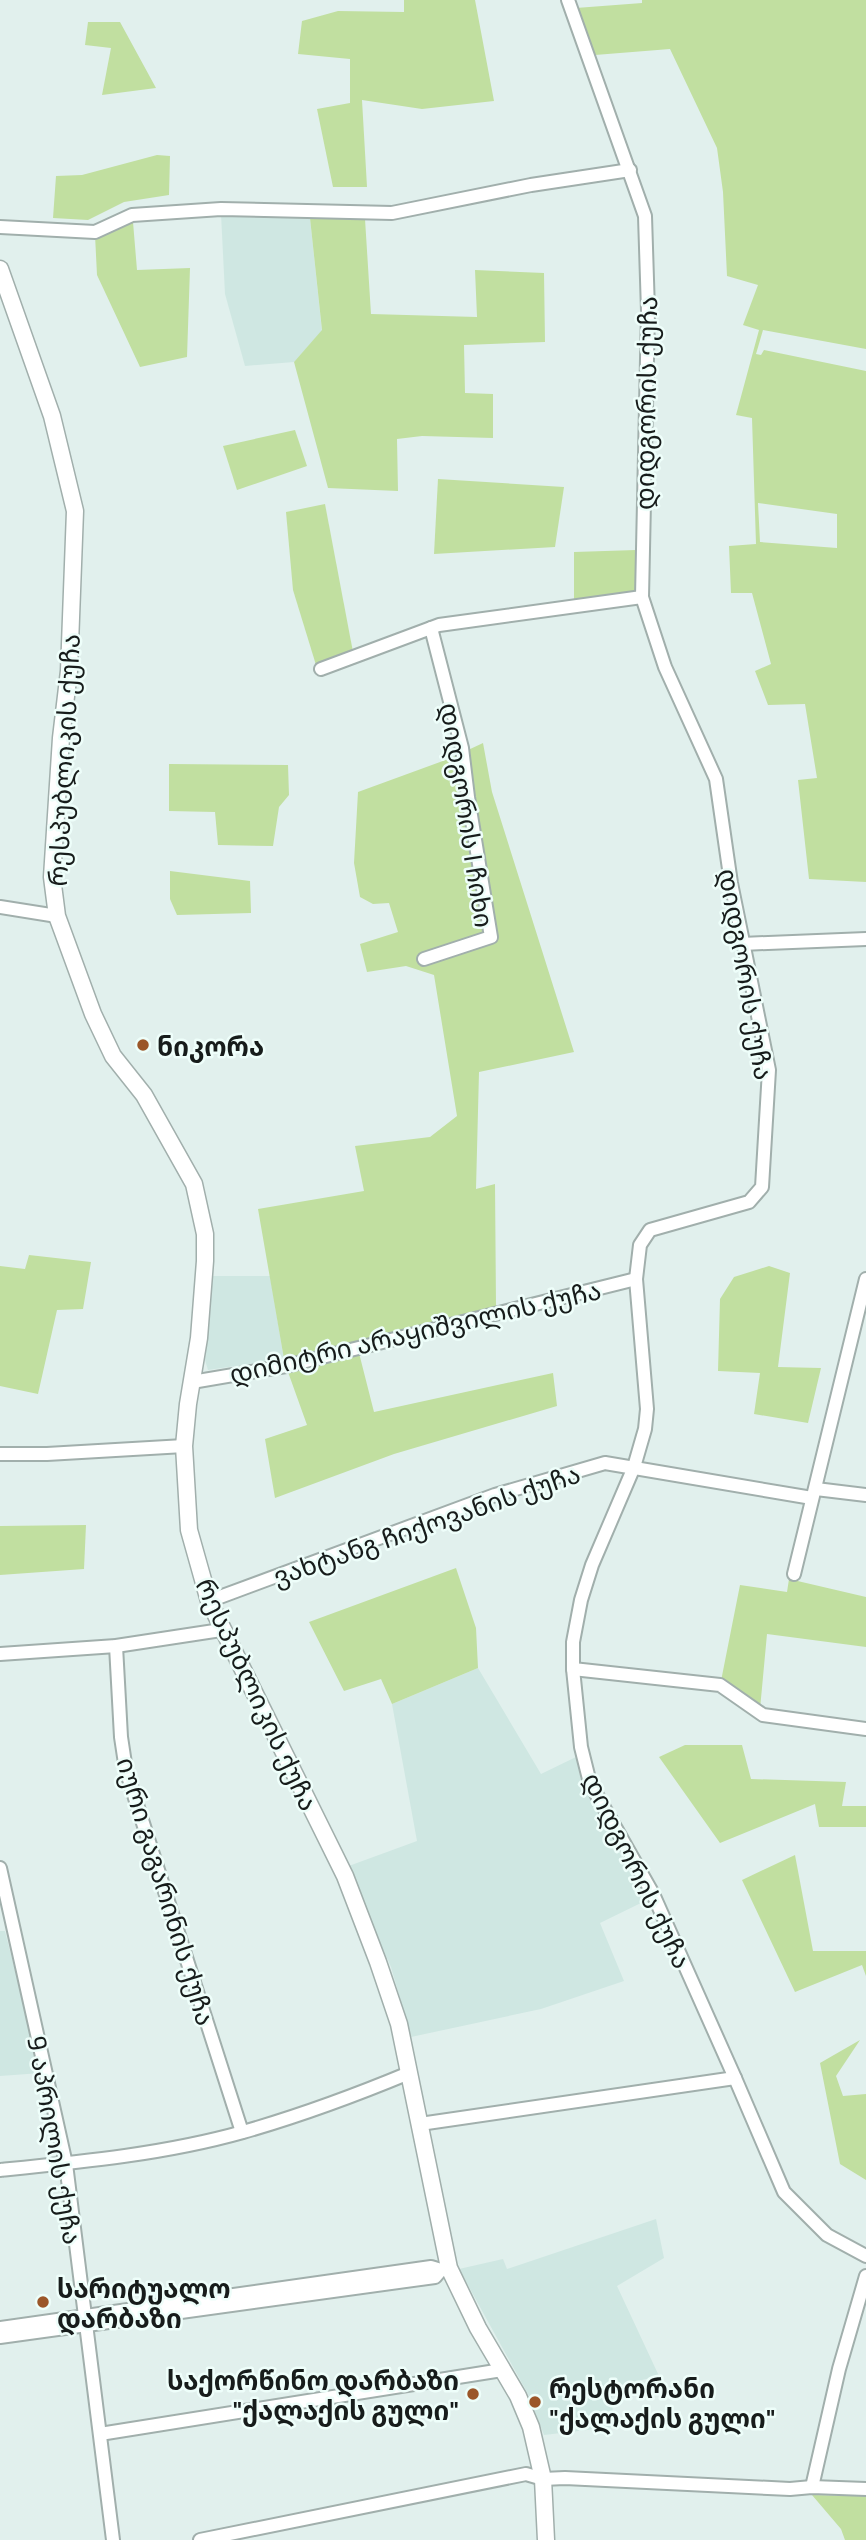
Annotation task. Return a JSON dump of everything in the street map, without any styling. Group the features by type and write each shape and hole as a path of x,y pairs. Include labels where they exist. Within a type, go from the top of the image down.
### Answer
{"main road":[{"name":"რესპუბლიკის ქუჩა","path":"0,269 52,416 75,510 69,671 61,738 53,864 57,916 93,1014 113,1055 144,1096 194,1184 205,1234 205,1261 184,1446 189,1530 200,1576 221,1630 345,1876 370,1938 395,2011 410,2073 445,2269 518,2396 531,2427 542,2479 546,2540"}],"street":[{"name":"დიდგორის ქუჩა","path":"568,0 645,216 648,311 642,597 665,667 716,779 742,944 769,1070 762,1187 749,1202 650,1230 640,1245 636,1279 647,1409 645,1429 634,1467 592,1565 581,1600 573,1642 581,1747 590,1783 653,1894 784,2192 827,2235 866,2256"},
{"path":"0,228 94,232 132,215 221,209 392,213 531,185 630,170"},
{"path":"321,669 439,625 642,597"},
{"name":"დიდგორის I ჩიხი","path":"424,959 491,937 462,748 431,628"},
{"path":"0,907 57,916"},
{"path":"742,944 866,939"},
{"name":"დიმიტრი არაყიშვილის ქუჩა","path":"192,1382 286,1366 636,1279"},
{"path":"794,1574 866,1279"},
{"path":"0,1454 184,1446"},
{"name":"ვახტანგ ჩიქოვანის ქუჩა","path":"209,1601 495,1495 605,1463 814,1494 866,1495"},
{"path":"0,1654 116,1646 221,1630"},
{"name":"იური გაგარინის ქუჩა","path":"116,1646 121,1737 126,1770 243,2132"},
{"path":"573,1669 720,1685 763,1715 866,1728"},
{"name":"9 აპრილის ქუჩა","path":"0,1868 66,2164 113,2540"},
{"path":"0,2170 66,2164 154,2151 243,2132 410,2073"},
{"path":"420,2124 736,2078"},
{"path":"0,2328 435,2277 445,2269"},
{"path":"812,2487 839,2369 866,2276"},
{"path":"0,2337 85,2320"},
{"path":"100,2434 502,2371"},
{"path":"200,2540 526,2474 542,2479 565,2477 790,2489 866,2489"}],"shaded area":[{"path":"221,214 310,218 322,331 294,362 245,366 225,294"},
{"path":"212,1276 270,1276 284,1359 208,1370 205,1360"},
{"path":"478,1668 541,1774 576,1757 581,1780 645,1901 600,1923 624,1981 541,2009 411,2037 391,1967 346,1867 417,1841 392,1704"},
{"path":"0,1931 5,1931 41,2073 0,2076"},
{"path":"656,2219 664,2258 617,2286 659,2376 612,2387 613,2427 544,2435 528,2394 459,2269 503,2259 507,2269"}],"green space":[{"path":"404,0 475,0 494,101 422,109 362,100 367,187 333,187 317,109 350,103 350,59 298,54 302,21 338,11 404,12"},
{"path":"642,0 866,0 866,349 763,330 756,354 761,355 764,350 866,371 866,882 809,879 798,780 817,778 805,704 768,705 755,671 771,664 752,593 731,593 729,546 756,544 752,418 736,415 759,330 743,325 758,285 727,276 723,192 717,148 670,49 595,55 576,8 642,3","holes":["758,503 837,514 837,548 760,542"]},
{"path":"88,22 120,22 156,88 102,95 111,48 85,45"},
{"path":"157,155 170,156 169,195 124,202 88,220 53,218 56,176 82,175"},
{"path":"310,218 365,219 371,314 477,317 475,270 544,273 545,342 464,345 465,393 493,394 493,438 422,436 397,439 398,491 328,488 294,362 322,330"},
{"path":"133,222 137,270 190,268 187,357 140,367 97,275 95,235"},
{"path":"295,430 307,466 237,490 223,446"},
{"path":"438,479 564,487 555,547 434,554"},
{"path":"325,504 353,652 316,665 293,590 286,512"},
{"path":"636,550 635,595 574,601 574,552"},
{"path":"483,743 492,792 574,1052 479,1072 476,1189 495,1184 496,1306 284,1359 258,1209 364,1191 355,1146 430,1137 457,1116 434,975 406,966 367,972 360,944 398,932 389,903 373,904 360,897 354,863 358,792 451,758"},
{"path":"169,764 288,765 289,795 279,807 273,846 218,845 215,812 169,811"},
{"path":"170,871 250,881 251,913 177,915 170,899"},
{"path":"29,1255 91,1262 83,1309 57,1310 38,1394 0,1386 0,1266 25,1269"},
{"path":"769,1266 790,1273 778,1367 821,1368 808,1423 754,1414 760,1373 718,1371 720,1299 734,1277"},
{"path":"359,1353 374,1412 553,1373 557,1406 394,1454 275,1498 265,1439 307,1425 288,1372"},
{"path":"86,1525 84,1569 0,1575 0,1526"},
{"path":"456,1568 476,1628 478,1668 392,1704 381,1679 344,1691 309,1622"},
{"path":"789,1579 866,1597 866,1647 767,1634 760,1709 721,1681 740,1585 787,1592"},
{"path":"685,1745 742,1745 751,1779 846,1782 842,1806 866,1806 866,1827 819,1827 815,1804 720,1843 659,1757"},
{"path":"795,1855 813,1951 866,1951 866,1976 862,1965 795,1992 742,1880"},
{"path":"860,2040 836,2076 843,2096 866,2094 866,2180 840,2164 820,2063"},
{"path":"812,2495 866,2496 866,2540 845,2540 841,2529"}],"place":[{"name":"ნიკორა","path":"143,1045"},
{"name":"სარიტუალო დარბაზი","path":"43,2302"},
{"name":"საქორწინო დარბაზი \"ქალაქის გული\"","path":"473,2394"},
{"name":"რესტორანი \"ქალაქის გული\"","path":"535,2402"}]}
